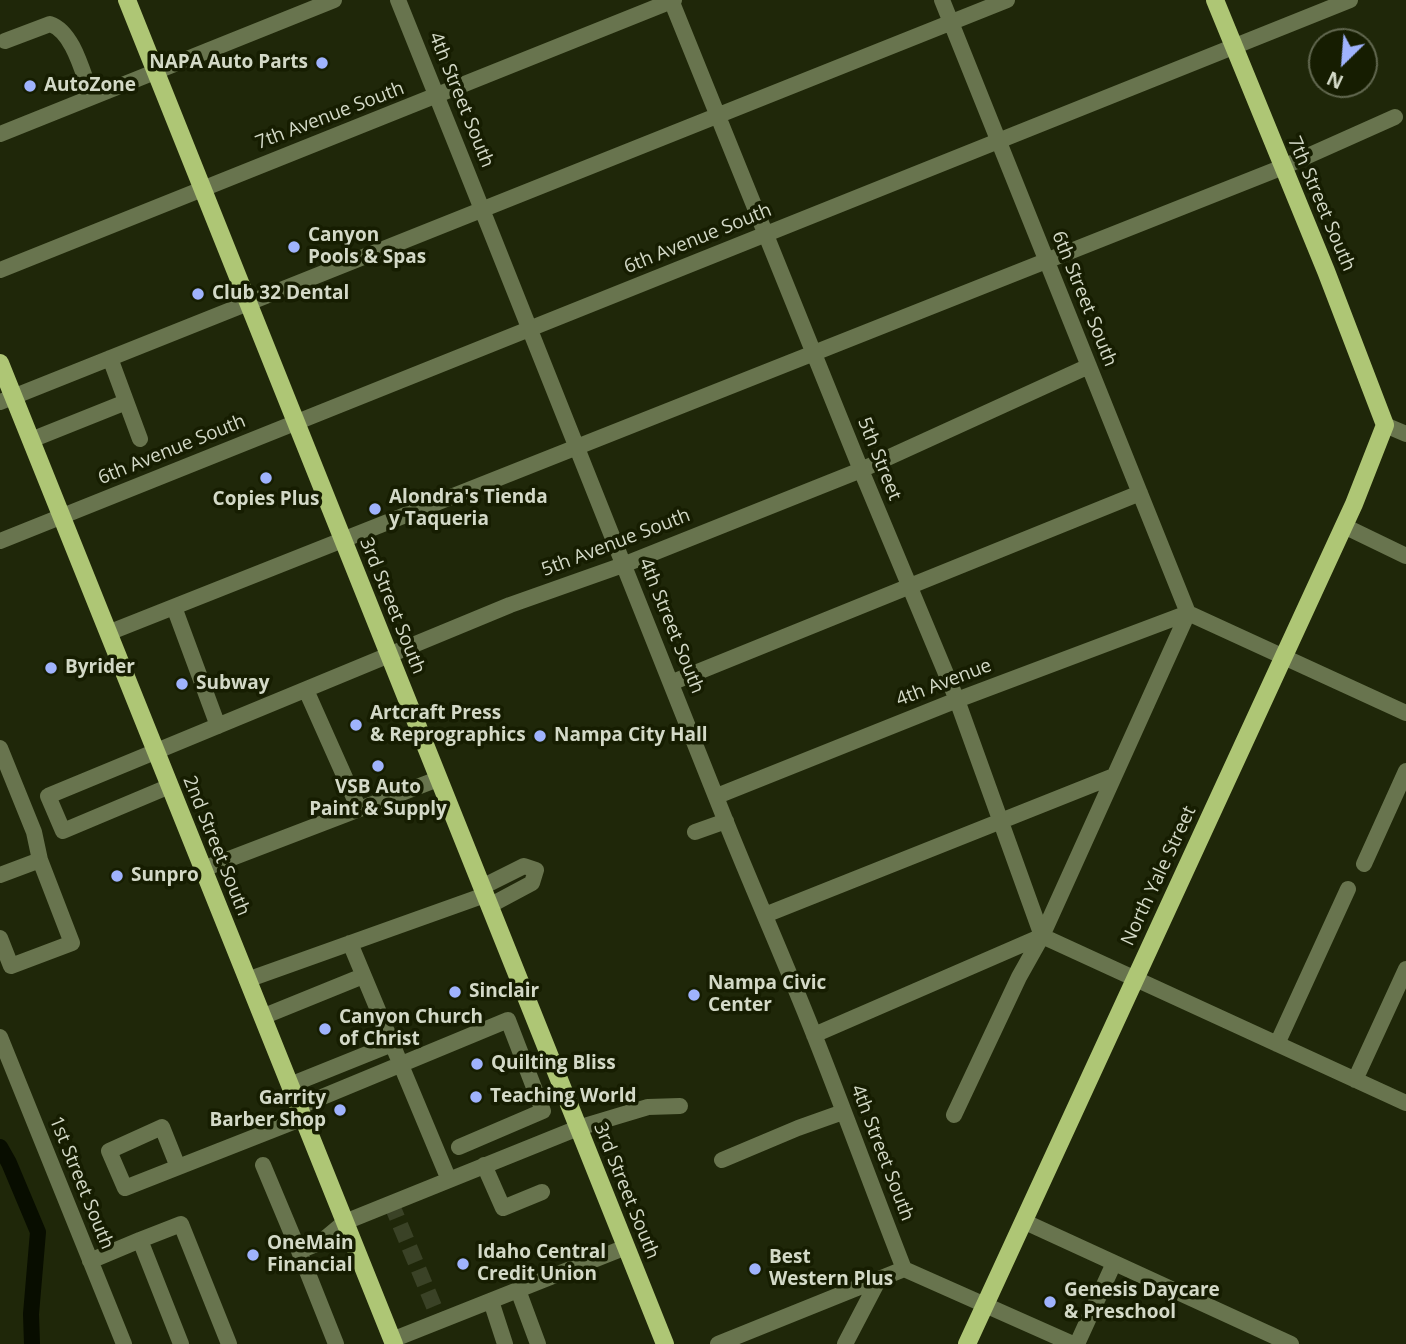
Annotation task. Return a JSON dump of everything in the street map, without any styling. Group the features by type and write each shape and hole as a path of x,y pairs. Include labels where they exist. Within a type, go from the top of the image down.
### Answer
{"main road":[{"name":"3rd Street South","path":"127,0 665,1344"},
{"name":"7th Street South","path":"1215,0 1366,369 1385,425"},
{"name":"2nd Street South","path":"0,363 7,399 31,440 393,1342"},
{"name":"North Yale Street","path":"967,1344 1344,526 1385,425"}],"street":[{"path":"0,134 334,0"},
{"name":"4th Street South","path":"398,0 814,1035 904,1269"},
{"name":"7th Avenue South","path":"0,270 437,97 672,0"},
{"name":"5th Street","path":"672,0 860,470 957,700 1042,936"},
{"name":"6th Street South","path":"942,0 1188,613"},
{"path":"7,399 1007,0"},
{"name":"6th Avenue South","path":"0,541 1350,0"},
{"path":"2,38 50,24 57,26 68,37 92,97"},
{"path":"108,633 1283,167 1395,117"},
{"path":"110,358 140,439"},
{"name":"5th Avenue South","path":"59,821 48,796 510,605 623,565 860,470 1089,366"},
{"path":"31,440 126,402"},
{"path":"1385,425 1406,434"},
{"path":"673,682 1140,493"},
{"path":"1344,526 1406,556"},
{"path":"174,607 218,726"},
{"path":"954,1115 1019,977 1042,936 1188,613 1406,713"},
{"name":"4th Avenue","path":"717,796 957,700 1188,613"},
{"path":"306,690 359,809"},
{"path":"0,748 34,832 40,860 72,943 11,966 0,938"},
{"path":"1364,864 1406,771"},
{"path":"765,915 1114,776"},
{"path":"203,869 438,779"},
{"path":"34,832 59,821 63,831 170,786"},
{"path":"695,832 726,821"},
{"path":"0,875 40,860"},
{"path":"247,979 485,896 533,883 536,870 545,891"},
{"path":"1277,1044 1348,889"},
{"path":"814,1035 1042,936 1406,1103"},
{"path":"350,943 449,1180"},
{"path":"1355,1080 1406,969"},
{"path":"262,1017 363,976"},
{"path":"178,1167 400,1064 508,1020 543,1111 459,1147"},
{"name":"1st Street South","path":"0,1037 7,1076 124,1344"},
{"path":"518,1046 542,1037"},
{"path":"290,1086 392,1044"},
{"path":"299,1251 321,1242 345,1222 578,1128 648,1107 680,1106"},
{"path":"722,1160 843,1112"},
{"path":"263,1165 336,1344"},
{"path":"484,1166 503,1208 542,1192"},
{"path":"1023,1222 1291,1344"},
{"path":"90,1261 181,1224 229,1344"},
{"path":"140,1240 181,1344"},
{"path":"393,1342 626,1247"},
{"path":"718,1344 904,1269 1075,1344 1114,1263"},
{"path":"845,1344 878,1279"},
{"path":"518,1290 538,1344"},
{"path":"491,1301 505,1344"}],"waterway":[{"path":"0,1147 38,1232 31,1314 32,1344"}],"tunnel":[{"path":"391,1203 440,1321"}],"place":[{"name":"NAPA Auto Parts","path":"322,63"},
{"name":"AutoZone","path":"30,86"},
{"name":"Canyon Pools & Spas","path":"294,247"},
{"name":"Club 32 Dental","path":"198,294"},
{"name":"Copies Plus","path":"266,478"},
{"name":"Alondra's Tienda y Taqueria","path":"375,509"},
{"name":"Byrider","path":"51,668"},
{"name":"Subway","path":"182,684"},
{"name":"Artcraft Press & Reprographics","path":"356,725"},
{"name":"Nampa City Hall","path":"540,736"},
{"name":"VSB Auto Paint & Supply","path":"378,766"},
{"name":"Sunpro","path":"117,876"},
{"name":"Sinclair","path":"455,992"},
{"name":"Nampa Civic Center","path":"694,995"},
{"name":"Canyon Church of Christ","path":"325,1029"},
{"name":"Quilting Bliss","path":"477,1064"},
{"name":"Teaching World","path":"476,1097"},
{"name":"Garrity Barber Shop","path":"340,1110"},
{"name":"OneMain Financial","path":"253,1255"},
{"name":"Idaho Central Credit Union","path":"463,1264"},
{"name":"Best Western Plus","path":"755,1269"},
{"name":"Genesis Daycare & Preschool","path":"1050,1302"}]}
